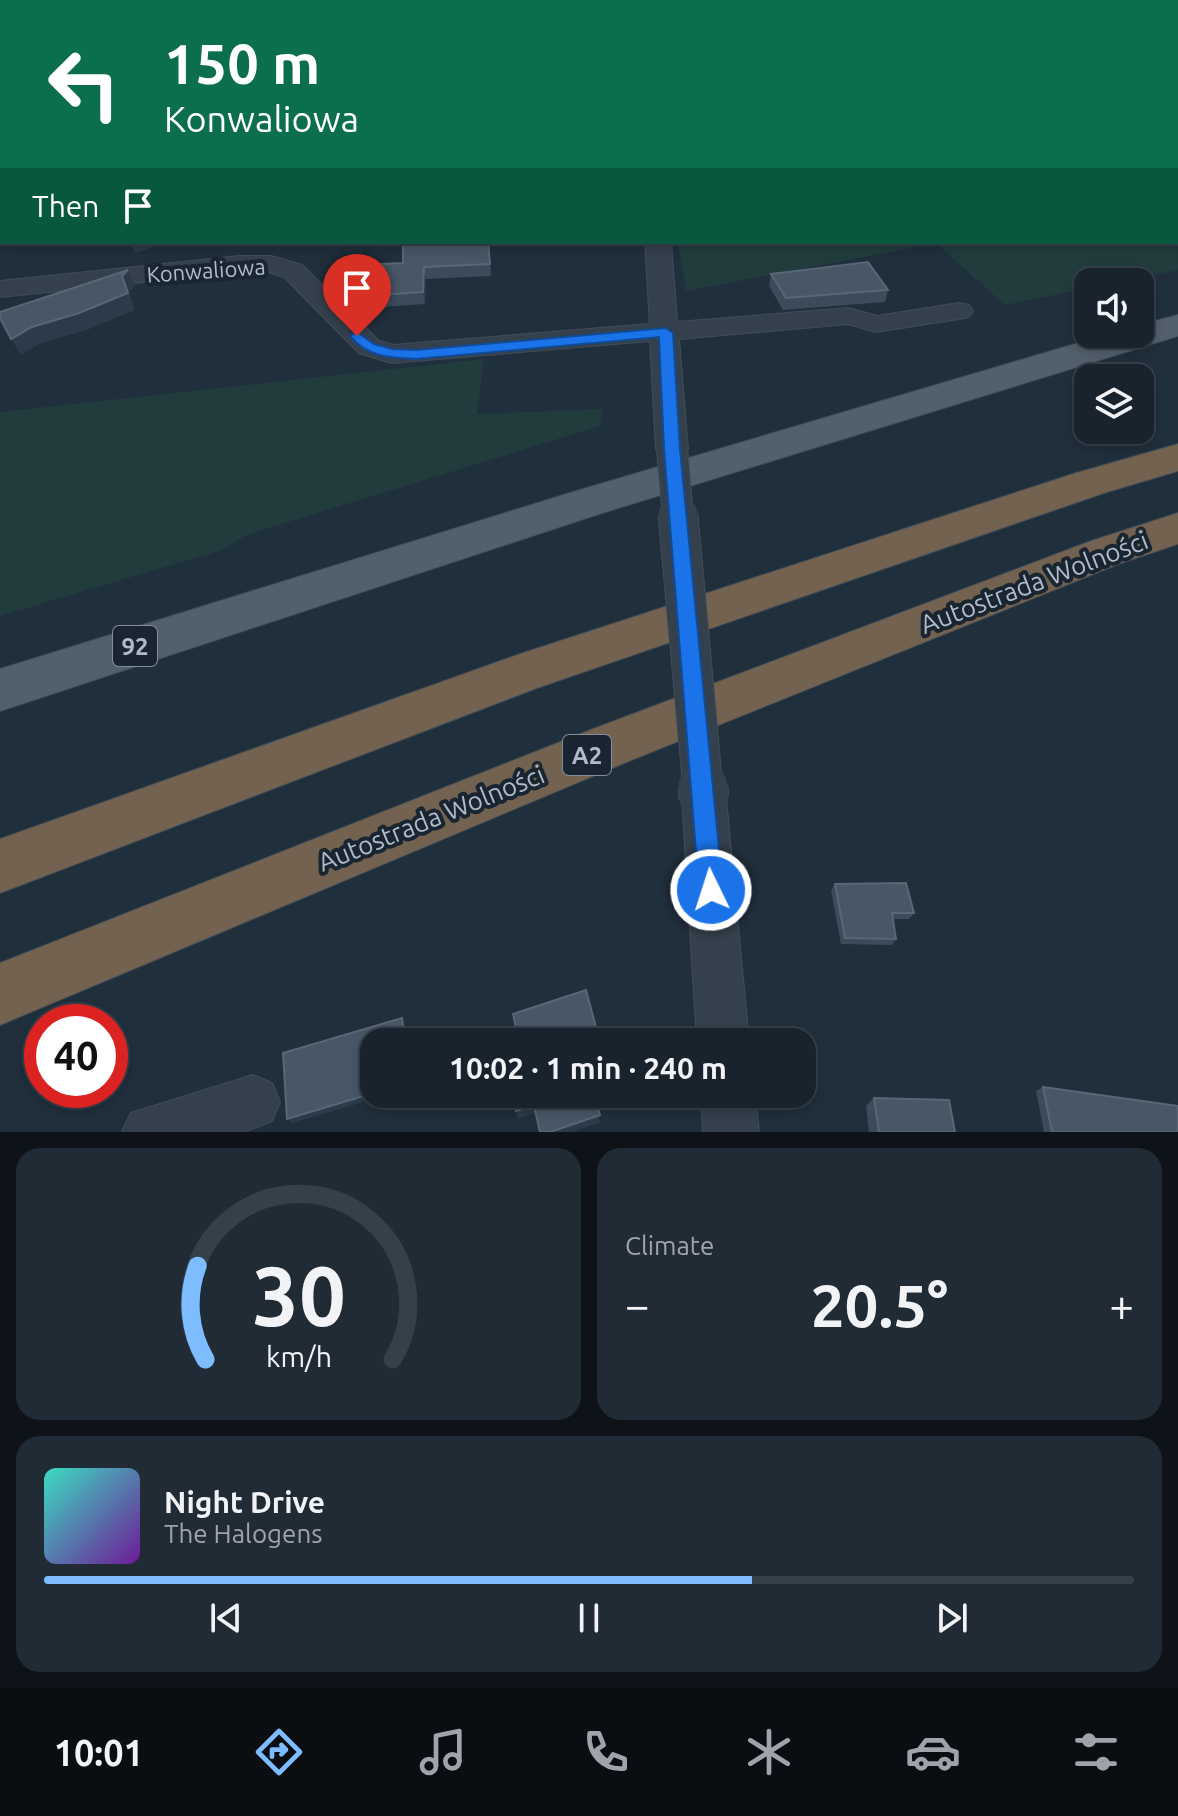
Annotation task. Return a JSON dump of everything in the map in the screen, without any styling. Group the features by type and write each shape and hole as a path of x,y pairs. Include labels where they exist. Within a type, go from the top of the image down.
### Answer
{"highway":[{"path":"0,866 520,674 1090,483 1178,457"},
{"name":"Autostrada Wolności","path":"0,994 611,745 1106,552 1178,528"}],"main road":[{"name":"92","path":"0,690 524,520 919,399 1178,325"}],"street":[{"path":"658,244 672,449 722,1028"},
{"name":"Konwaliowa","path":"0,289 240,264 271,264 293,271 369,347 391,354 849,316 876,324 959,311"},
{"path":"150,1132 253,1102"},
{"path":"729,1108 731,1132"}],"green space":[{"path":"678,244 931,244 686,291"},
{"path":"937,244 1178,244 1178,270 1154,275 1154,268 1074,268 1074,291 1005,305"},
{"path":"484,359 477,414 604,409 600,426 246,535 222,550 0,616 0,412"}],"building":[{"path":"403,244 488,244 490,264 424,267 423,292 379,295 379,287 376,287 381,264 403,263"},
{"path":"868,262 888,290 786,298 771,274"},
{"path":"128,270 122,276 128,293 79,313 32,327 11,339 0,318 0,312"},
{"path":"906,883 914,913 892,913 896,939 845,938 835,884"},
{"path":"586,990 596,1028 516,1028 513,1014"},
{"path":"402,1018 403,1028 368,1028"},
{"path":"360,1030 360,1097 287,1119 283,1053"},
{"path":"1043,1087 1178,1106 1178,1132 1052,1132"},
{"path":"874,1098 949,1100 955,1132 879,1132"},
{"path":"534,1108 598,1108 600,1115 550,1132 540,1132"}],"route":[{"path":"357,336 369,347 391,354 416,354 666,333 672,449 711,890"}]}
